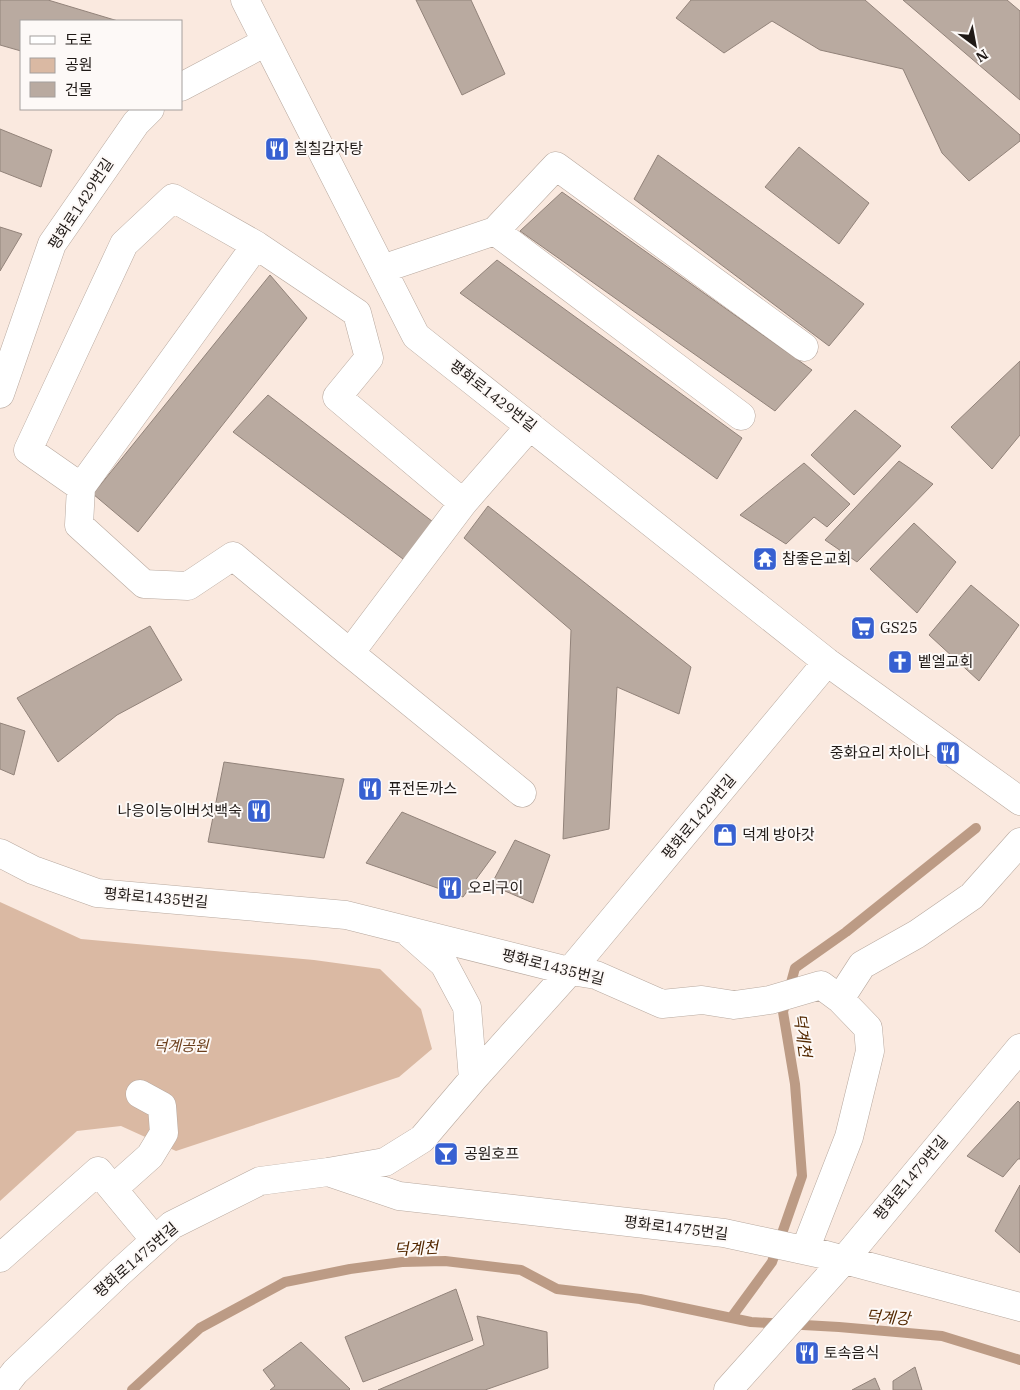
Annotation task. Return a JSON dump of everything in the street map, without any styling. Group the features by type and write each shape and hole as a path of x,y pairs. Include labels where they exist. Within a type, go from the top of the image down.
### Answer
{"street":[{"name":"평화로1429번길","path":"245,0 416,336 827,662 1020,800"},
{"path":"182,86 266,42"},
{"name":"평화로1429번길","path":"0,394 52,244 136,123 149,110"},
{"path":"382,269 495,231 556,166 804,347"},
{"path":"82,487 28,450 124,244 173,198 256,245 357,313 369,358 337,397 463,503"},
{"path":"495,231 741,416"},
{"path":"256,245 82,487 79,525 144,584 188,586 233,556 522,794"},
{"path":"350,653 463,503 530,426"},
{"name":"평화로1429번길","path":"570,971 827,662"},
{"path":"840,999 862,965 917,934 972,896 1020,842"},
{"name":"평화로1435번길","path":"0,854 33,870 97,893 346,915 570,971 596,974 662,1004 702,1000 734,1005 770,1000 821,985 840,999 868,1028 870,1051 849,1137 802,1250"},
{"name":"평화로1435번길","path":"406,931 444,964 467,1007 473,1079"},
{"name":"평화로1475번길","path":"1,1390 15,1372 172,1225 260,1181 386,1162 422,1139 570,971"},
{"name":"평화로1479번길","path":"728,1390 844,1260 1020,1048"},
{"path":"113,1189 150,1156 164,1133 162,1106 140,1094"},
{"path":"0,1258 98,1171 155,1240"},
{"name":"평화로1475번길","path":"328,1172 399,1196 724,1233 844,1260 1020,1307"}],"green space":[{"name":"덕계공원","path":"0,902 81,939 314,960 380,969 421,1009 432,1049 399,1077 176,1151 121,1126 77,1131 0,1201"}],"building":[{"path":"0,0 48,0 115,20 20,20 20,51 0,45"},
{"path":"416,0 471,0 505,74 462,95"},
{"path":"691,0 865,0 1020,135 1020,141 969,181 942,153 903,69 820,50 772,21 724,53 676,18"},
{"path":"903,0 1007,0 1020,11 1020,100"},
{"path":"0,129 52,150 41,187 0,171"},
{"path":"799,147 869,203 839,244 765,187"},
{"path":"658,155 864,304 829,346 634,199"},
{"path":"562,192 812,370 775,411 520,231"},
{"path":"0,227 22,234 0,271"},
{"path":"497,260 742,438 717,479 460,293"},
{"path":"270,275 307,318 138,532 93,494"},
{"path":"1020,361 1020,435 992,469 951,427"},
{"path":"268,395 437,525 403,559 233,432"},
{"path":"855,410 901,446 854,495 811,455"},
{"path":"899,461 933,484 857,562 825,540"},
{"path":"804,463 850,504 827,527 814,517 786,544 740,515"},
{"path":"488,506 691,667 679,714 617,687 609,829 563,839 571,630 464,538"},
{"path":"914,523 956,562 917,613 870,569"},
{"path":"971,585 1019,625 979,681 929,635"},
{"path":"150,626 182,680 117,715 58,762 17,698"},
{"path":"0,723 25,731 14,775 0,769"},
{"path":"224,762 344,779 324,858 208,842"},
{"path":"402,812 496,852 463,897 366,863"},
{"path":"515,840 550,855 533,903 491,885"},
{"path":"1018,1101 1020,1103 1020,1159 1003,1177 967,1156"},
{"path":"1020,1185 1020,1253 995,1231"},
{"path":"456,1289 473,1340 363,1382 345,1337"},
{"path":"477,1316 547,1332 548,1368 485,1390 378,1390 484,1345"},
{"path":"301,1342 350,1389 270,1390 275,1386 263,1370"},
{"path":"915,1367 922,1390 893,1390 893,1381"},
{"path":"875,1378 880,1390 852,1390"}],"waterway":[{"name":"덕계천","path":"731,1318 772,1262 802,1176 795,1084 783,1012 795,968 846,932 976,828"},
{"name":"덕계천","path":"132,1390 200,1328 285,1282 350,1269 402,1262 445,1261 521,1270 557,1289 640,1299 751,1322 942,1336 1020,1360"}],"place":[{"name":"칠칠감자탕","path":"277,149"},
{"name":"참좋은교회","path":"765,559"},
{"name":"GS25","path":"863,628"},
{"name":"벹엘교회","path":"900,662"},
{"name":"중화요리 차이나","path":"948,753"},
{"name":"퓨전돈까스","path":"370,789"},
{"name":"나응이능이버섯백숙","path":"259,811"},
{"name":"덕계 방아갓","path":"725,835"},
{"name":"오리구이","path":"450,888"},
{"name":"공원호프","path":"446,1154"},
{"name":"토속음식","path":"807,1353"}],"water label":[{"name":"덕계강","path":"888,1317"}]}
